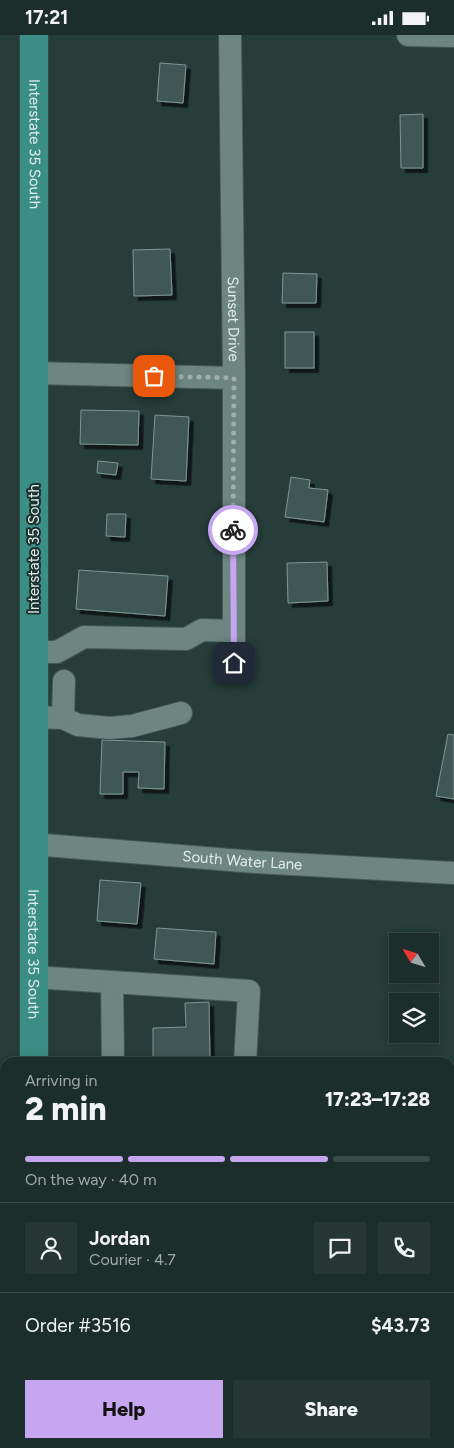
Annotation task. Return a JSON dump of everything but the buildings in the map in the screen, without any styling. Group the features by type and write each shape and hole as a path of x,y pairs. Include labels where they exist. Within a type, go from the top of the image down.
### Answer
{"main road":[{"name":"Interstate 35 South","path":"34,35 34,717 32,844 34,1057"}],"street":[{"name":"Sunset Drive","path":"230,35 234,378 234,663"},
{"path":"408,35 454,36"},
{"path":"34,373 234,378"},
{"path":"34,652 57,653 84,637 186,639 202,630 233,631"},
{"path":"63,718 64,681"},
{"path":"34,717 63,718 78,725 110,728 132,726 181,713"},
{"name":"South Water Lane","path":"32,844 255,863 454,873"},
{"path":"33,977 249,991 244,1057"},
{"path":"112,982 112,1057"}],"way so far":[{"path":"154,376 234,378 233,530"}],"route":[{"path":"233,530 234,663"}]}
